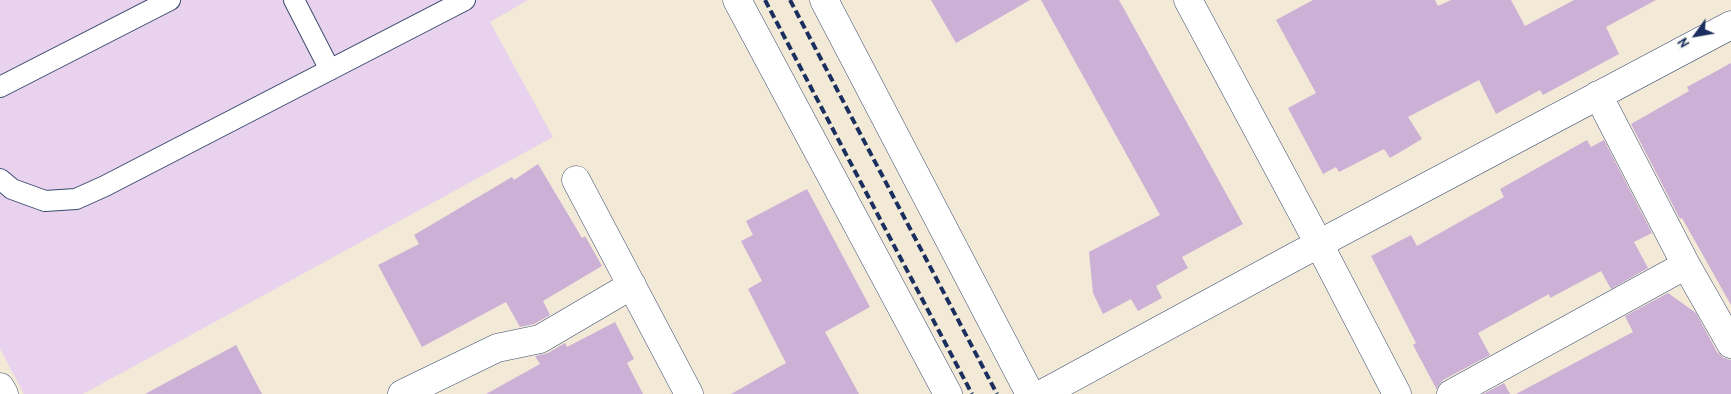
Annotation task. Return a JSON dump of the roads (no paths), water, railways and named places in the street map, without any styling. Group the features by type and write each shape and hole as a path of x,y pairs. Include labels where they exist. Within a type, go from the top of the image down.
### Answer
{"street":[{"path":"737,0 948,394"},
{"path":"824,0 1030,394"},
{"path":"1188,0 1320,244 1397,394"},
{"path":"1042,394 1731,25"},
{"path":"1598,95 1686,265 1731,344"},
{"path":"576,180 690,394"},
{"path":"1451,394 1686,265"},
{"path":"402,394 497,348 540,339 632,285"},
{"path":"0,386 4,394"}],"lane":[{"path":"0,87 170,0"},
{"path":"294,0 330,70"},
{"path":"0,178 12,189 45,201 76,199 105,186 330,70 440,6 465,0"}],"railway":[{"path":"765,0 972,394"},
{"path":"790,0 997,394"}]}
